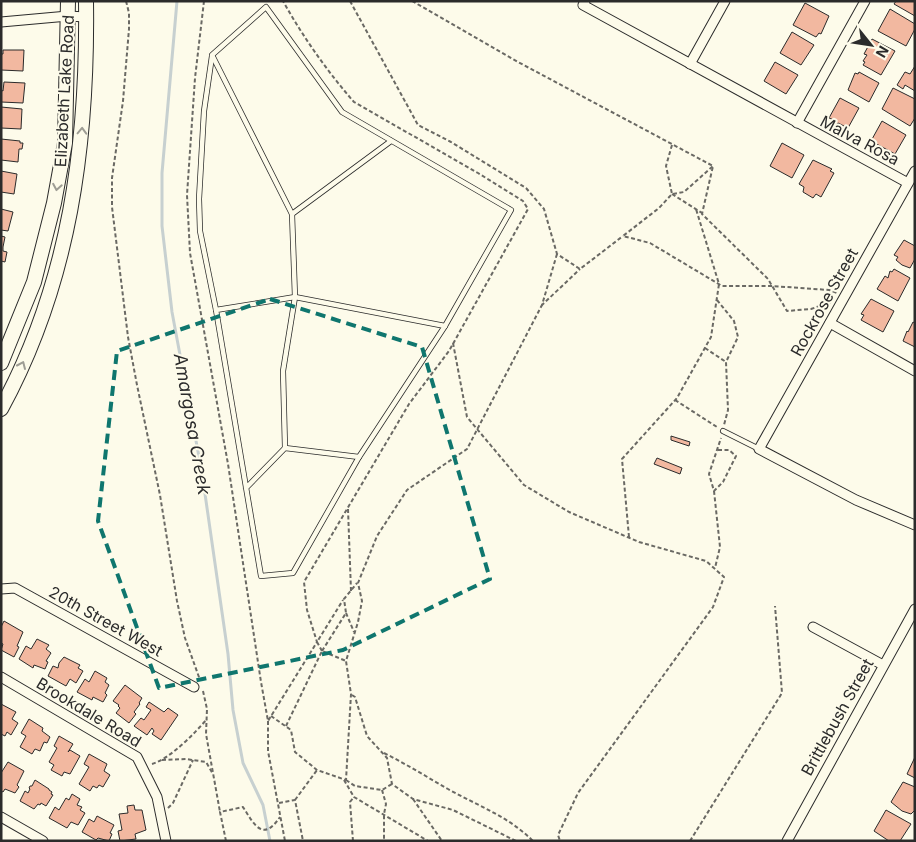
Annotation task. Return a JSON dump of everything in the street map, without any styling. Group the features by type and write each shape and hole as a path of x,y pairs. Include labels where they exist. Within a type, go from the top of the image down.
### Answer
{"main road":[{"name":"Elizabeth Lake Road","path":"1,363 34,282 54,203 65,143 68,1"},
{"name":"Elizabeth Lake Road","path":"1,409 50,296 70,216 81,144 86,1"}],"street":[{"name":"Malva Rosa","path":"585,1 583,5 908,183"},
{"path":"690,64 725,1"},
{"path":"797,123 865,1"},
{"path":"1,22 86,16"},
{"name":"Rockrose Street","path":"759,448 915,171"},
{"path":"830,323 915,371"},
{"path":"759,448 856,500 915,525"},
{"name":"20th Street West","path":"1,589 15,588 194,687"},
{"name":"Brittlebush Street","path":"787,841 915,609"},
{"path":"813,627 883,665"},
{"name":"Brookdale Road","path":"1,677 137,757 157,797 166,841"},
{"path":"1,817 44,841"}],"lane":[{"path":"266,7 342,112 392,141 511,210 445,326 359,457 293,573 260,576 216,310 200,231 199,199 204,112 212,55 266,7"},
{"path":"212,55 292,214 295,297 283,372 285,448 246,488"},
{"path":"292,214 392,141"},
{"path":"216,310 295,297 445,326"},
{"path":"723,431 759,448"},
{"path":"285,448 359,457"}],"path":[{"path":"126,1 129,13 128,29 123,101 112,178 112,207 128,337 160,495 177,601 185,638 204,692 207,709 206,734 226,841"},
{"path":"283,1 294,22 354,102 478,173 523,201 528,209 453,343 408,404 304,582 307,610 317,642 322,651 346,661"},
{"path":"268,721 344,599 358,583 377,536 407,490 467,449 542,305 557,254 544,209 526,188 418,125 350,1"},
{"path":"412,1 518,62 713,166"},
{"path":"672,145 666,166 672,194 702,214 768,279 787,311 811,309 844,297"},
{"path":"542,305 580,269 659,208 672,194 684,192 713,166"},
{"path":"702,214 713,166"},
{"path":"629,538 622,459 674,400 711,337 719,284 696,209"},
{"path":"622,236 650,244 722,286 772,286 829,290 844,297"},
{"path":"557,254 580,269"},
{"path":"714,568 720,547 714,491 709,474 718,450 728,410 726,362 738,337 734,321 717,300"},
{"path":"453,343 467,417 524,484 569,512 629,538 706,561 724,577 713,607 578,793 558,835 560,841"},
{"path":"705,348 726,362"},
{"path":"674,400 723,431"},
{"path":"714,491 723,482 736,456 729,450 718,450"},
{"path":"348,506 350,591"},
{"path":"358,583 362,601 346,661 351,694 345,779 354,797 428,841"},
{"path":"344,599 346,613 354,632"},
{"path":"690,841 782,694 776,606"},
{"path":"286,726 322,651 346,613"},
{"path":"261,682 268,721 268,751 285,841"},
{"path":"194,687 204,692"},
{"path":"351,694 355,697 367,736 387,758 392,784 413,799 442,841"},
{"path":"271,716 291,730 295,752 317,770 345,779 355,786 382,790 392,784"},
{"path":"142,768 161,760 195,733 207,719"},
{"path":"382,752 408,764 449,790 501,816 534,841"},
{"path":"161,760 206,762 214,776"},
{"path":"160,814 174,803 193,760"},
{"path":"278,804 294,800 317,770"},
{"path":"382,790 386,804 384,841"},
{"path":"353,841 350,802 354,797"},
{"path":"413,799 453,810 516,841"},
{"path":"294,800 303,841"},
{"path":"220,812 243,807 256,827 262,831 274,827 280,817"}],"highlighted area":[{"path":"270,299 422,347 490,579 343,650 159,688 98,521 117,351"}],"building":[{"path":"896,1 915,1 915,16 894,4"},
{"path":"805,3 829,16 821,34 819,33 816,37 793,25"},
{"path":"890,9 915,24 915,29 906,46 878,31"},
{"path":"792,32 814,45 801,65 780,53"},
{"path":"872,39 895,51 881,75 863,65 867,55 864,54"},
{"path":"3,50 24,50 23,71 1,70 1,54 3,54"},
{"path":"775,62 798,75 786,94 764,81"},
{"path":"915,66 915,91 905,85 903,89 897,85 905,72 910,74"},
{"path":"859,72 879,83 869,102 848,90 855,73 858,74"},
{"path":"4,82 25,83 23,103 1,102 1,90 3,91"},
{"path":"893,88 915,99 915,118 910,126 882,109"},
{"path":"840,98 859,108 848,128 838,123 836,126 832,124 834,120 829,118"},
{"path":"1,107 22,109 21,129 1,128"},
{"path":"882,121 906,135 895,154 871,141"},
{"path":"1,139 23,143 22,149 19,149 18,162 1,160"},
{"path":"782,143 804,155 792,178 770,166"},
{"path":"813,160 832,169 830,171 834,173 821,197 816,194 813,198 803,192 804,187 799,184"},
{"path":"1,171 17,174 14,194 1,192"},
{"path":"1,209 13,212 8,231 1,230"},
{"path":"1,236 5,237 3,251 7,252 5,262 1,261"},
{"path":"904,240 915,246 915,259 910,268 902,265 896,260 898,257 894,255"},
{"path":"894,269 910,278 898,301 877,289 885,276 888,278 890,271 892,272"},
{"path":"871,299 894,311 883,332 861,320 864,315 861,314"},
{"path":"913,322 915,323 915,347 903,341"},
{"path":"671,436 690,442 689,446 671,440"},
{"path":"657,458 682,468 680,474 654,464"},
{"path":"4,621 23,632 14,657 1,650 3,644 1,643 1,627"},
{"path":"37,639 49,645 46,649 51,653 46,661 48,662 45,669 34,665 33,668 19,659 26,646 31,649"},
{"path":"64,657 80,665 78,668 83,671 76,683 70,679 66,686 48,676 53,666 58,668 59,663"},
{"path":"95,671 107,678 105,682 109,685 103,702 93,697 92,700 77,692 85,679 89,682"},
{"path":"125,685 142,698 134,712 136,714 129,723 116,713 120,708 113,701"},
{"path":"149,702 164,712 168,708 178,715 161,740 152,734 154,731 152,728 147,735 134,726 141,718 144,720 151,710 146,707"},
{"path":"1,704 16,712 12,719 18,723 11,735 7,732 5,736 1,734"},
{"path":"29,719 43,728 42,731 50,737 47,743 44,742 40,751 35,749 32,754 20,747 26,736 21,733"},
{"path":"59,736 73,744 68,752 70,750 80,756 70,774 64,772 62,776 51,770 54,765 49,762 57,748 54,746"},
{"path":"89,754 107,764 104,771 110,775 103,787 99,785 97,788 93,786 90,791 79,784 89,767 84,764"},
{"path":"915,757 915,778 907,774"},
{"path":"8,762 24,771 15,793 5,789 3,792 1,791 1,773"},
{"path":"35,780 49,789 53,795 46,806 41,803 34,809 20,801 25,791 28,793 30,786 32,786"},
{"path":"903,782 915,787 915,810 911,814 902,811 891,802"},
{"path":"72,794 80,799 77,805 82,807 80,810 85,813 78,825 71,822 67,828 49,818 55,807 59,810 66,798 69,800"},
{"path":"134,805 135,810 142,810 146,830 135,834 136,839 120,841 118,831 122,830 119,814 128,813 127,806"},
{"path":"886,810 911,824 900,841 889,841 874,831"},
{"path":"97,816 114,825 109,841 98,838 96,840 82,832 89,819 94,822"}],"waterway":[{"name":"Amargosa Creek","path":"177,1 162,173 162,226 172,312 202,473 228,654 233,710 243,763 263,805 270,841"}]}
